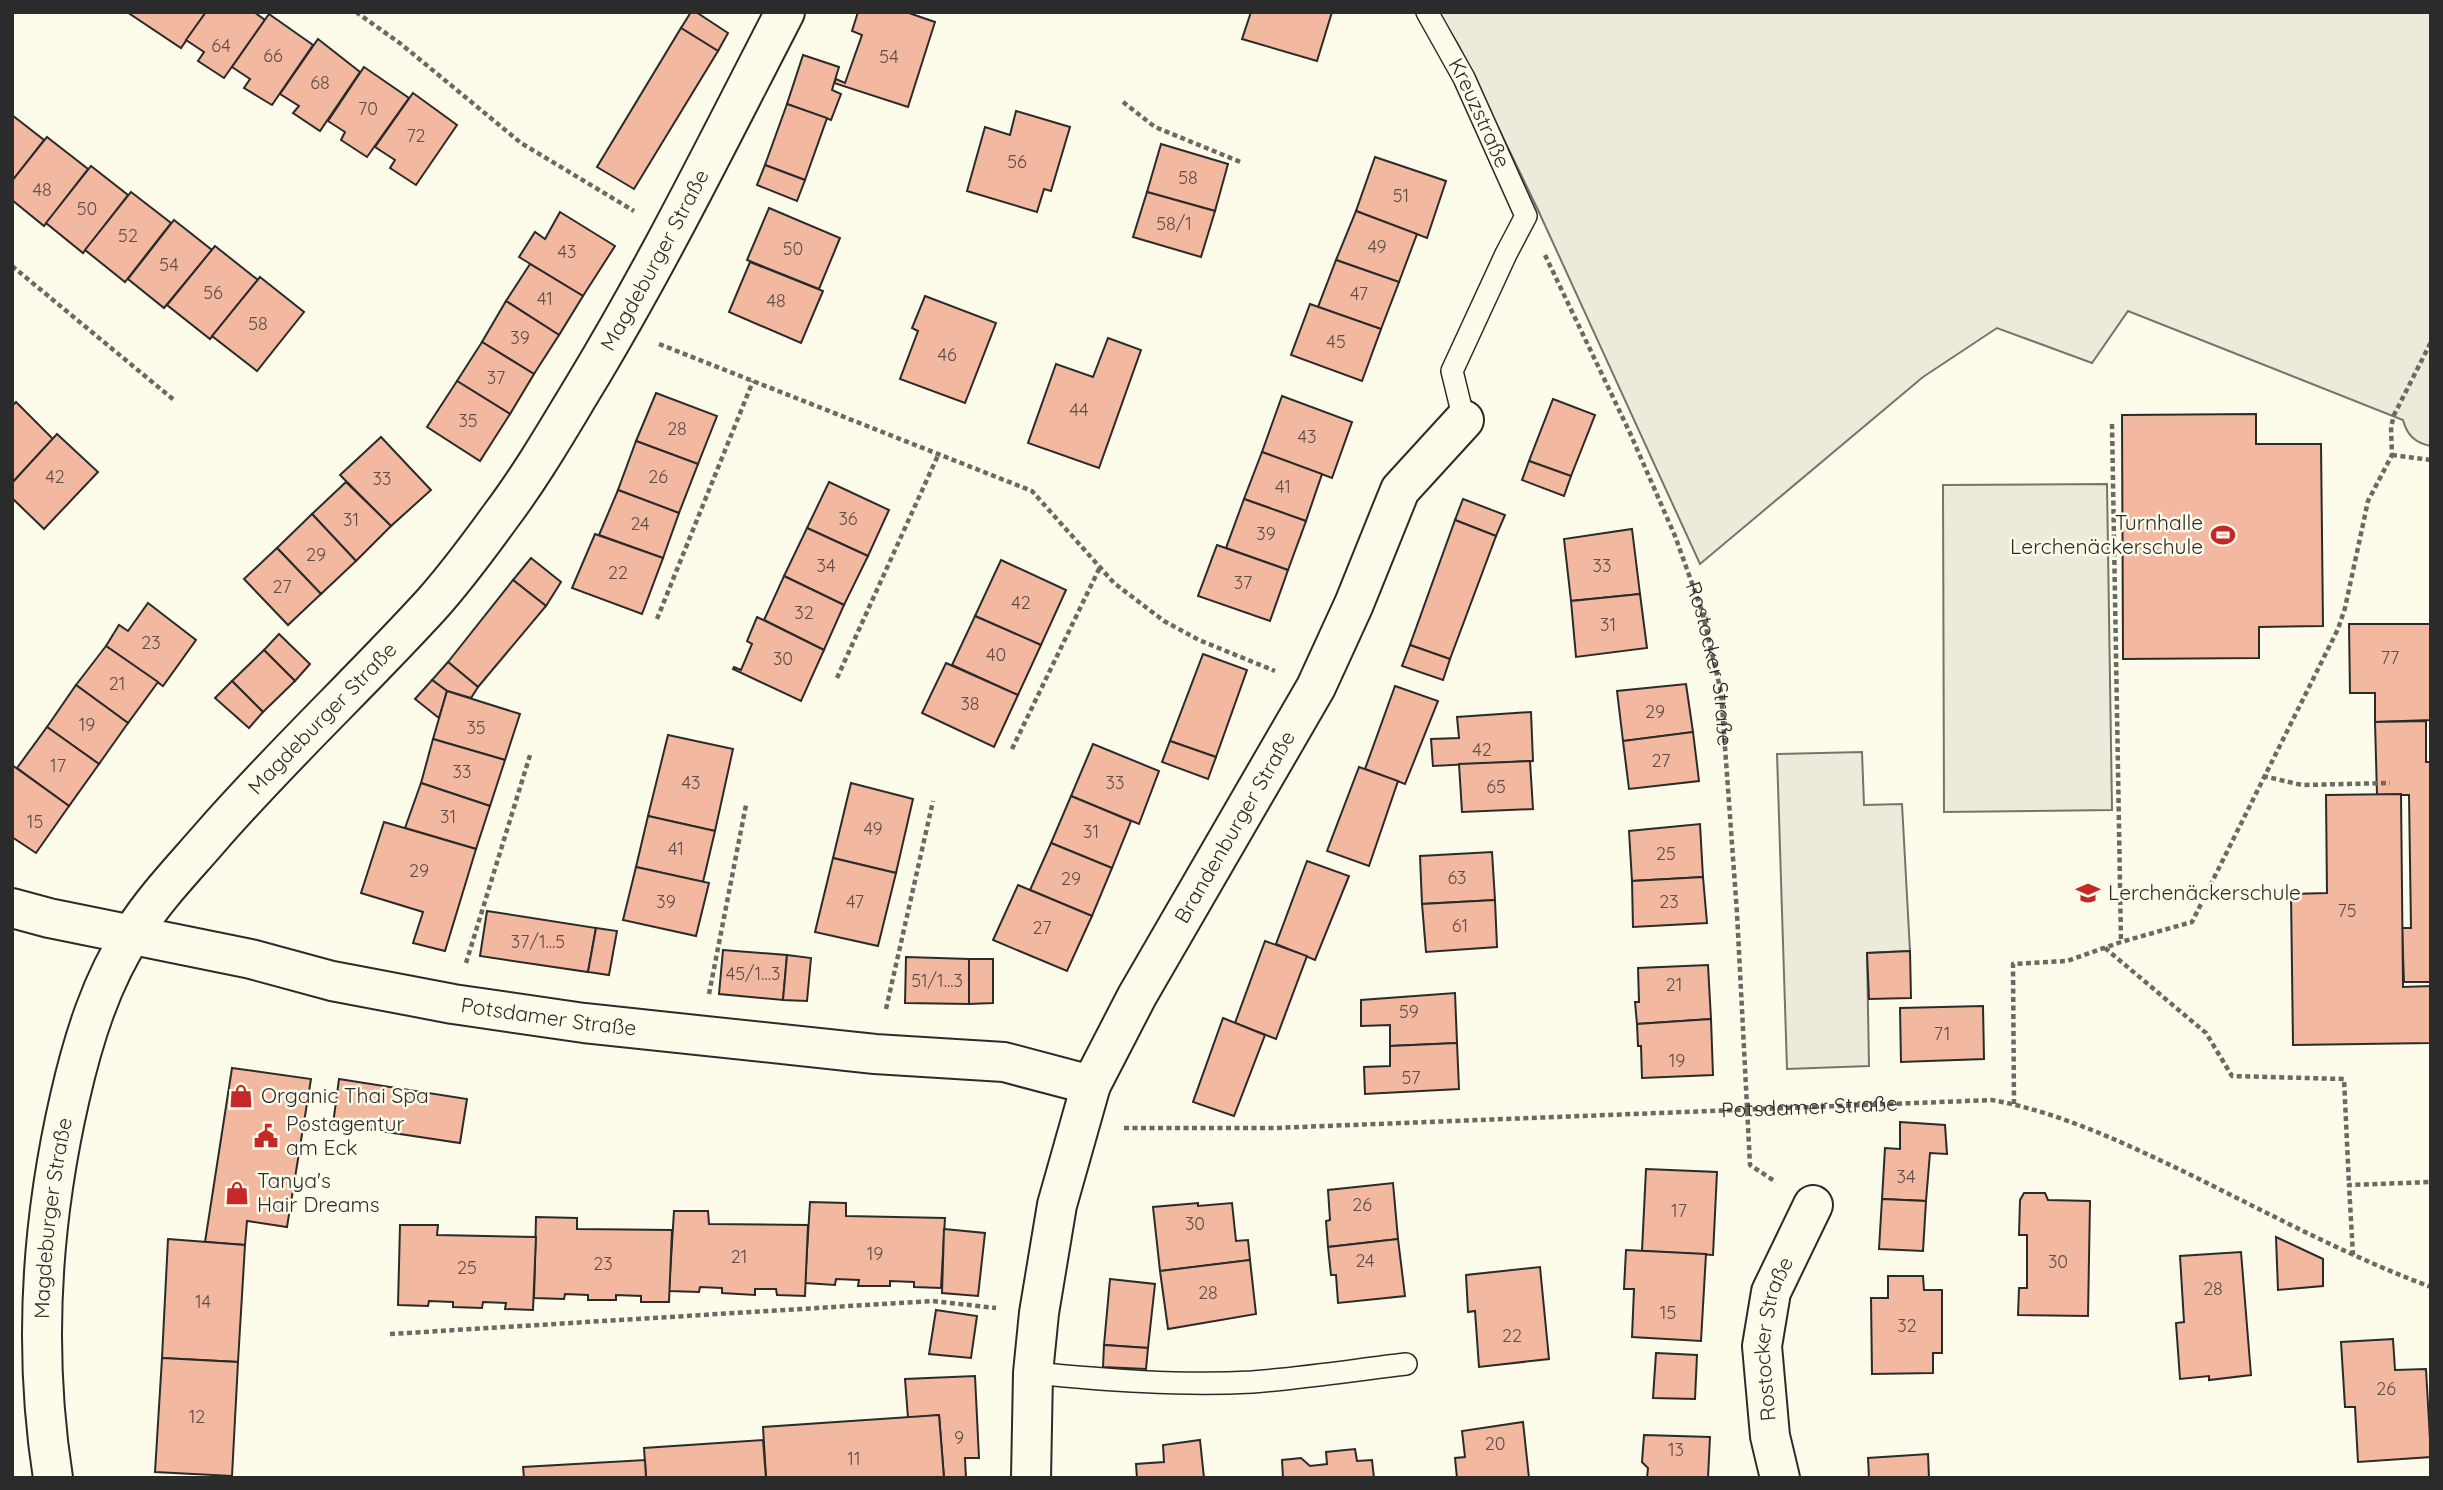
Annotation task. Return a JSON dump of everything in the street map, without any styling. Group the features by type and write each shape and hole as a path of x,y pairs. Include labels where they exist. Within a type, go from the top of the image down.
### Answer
{"street":[{"name":"Magdeburger Straße","path":"53,1478 44,1420 41,1325 46,1226 62,1129 94,1008 132,933 159,897 242,802 435,600 509,504 553,439 620,328 785,12"},
{"name":"Brandenburger Straße","path":"1031,1478 1033,1373 1039,1313 1057,1205 1091,1085 1137,996 1316,687 1354,604 1400,489 1464,420"},
{"name":"Potsdamer Straße","path":"12,908 251,959 332,981 453,1004 583,1023 701,1036 875,1054 1004,1062 1091,1085"},
{"name":"Rostocker Straße","path":"1780,1478 1770,1436 1762,1346 1771,1292 1813,1205"}],"lane":[{"name":"Kreuzstraße","path":"1427,12 1464,78 1527,216"},
{"name":"Brandenburger Straße","path":"1464,420 1452,371 1506,254 1527,216"},
{"path":"1033,1373 1119,1381 1194,1384 1253,1381 1406,1364"}],"path":[{"path":"356,12 401,44 521,143 671,233"},
{"path":"1123,102 1155,127 1243,163"},
{"name":"Rostocker Straße","path":"1527,216 1635,444 1675,536 1702,611 1721,692 1748,1109 1748,1149"},
{"path":"12,267 174,400"},
{"path":"620,328 1032,491 1114,583 1164,621 1199,640 1316,687"},
{"path":"2014,1104 2013,964 2067,961 2104,947 2192,922 2338,629 2368,501 2392,456 2391,427 2394,415 2431,342"},
{"path":"657,619 753,381"},
{"path":"2112,424 2121,942"},
{"path":"837,678 939,453"},
{"path":"2392,456 2431,460"},
{"path":"1012,749 1100,567"},
{"path":"453,1004 531,752"},
{"path":"2263,776 2302,785 2390,783"},
{"path":"875,1054 933,802"},
{"path":"701,1036 746,805"},
{"path":"2104,947 2206,1033 2232,1076 2344,1079 2353,1256"},
{"name":"Potsdamer Straße","path":"1150,1128 1274,1128 1992,1100 2014,1104 2094,1130 2127,1144 2353,1256 2431,1287"},
{"path":"2349,1185 2431,1182"},
{"path":"390,1334 932,1301 1039,1313"}],"shaded area":[{"path":"1438,12 2431,12 2431,446 2412,438 2403,420 2128,311 2092,363 1997,328 1923,377 1700,564 1538,210 1459,46"},
{"path":"2107,484 2112,810 1944,812 1943,485"},
{"path":"1862,752 1864,805 1902,804 1910,951 1867,953 1869,1066 1787,1069 1777,754"}],"building":[{"path":"127,12 206,12 181,48"},
{"path":"206,12 254,12 265,20 224,78 198,61 204,52 186,40"},
{"path":"691,12 696,12 728,33 718,51 681,28"},
{"path":"858,12 906,12 935,22 908,107 834,83 836,79 845,83 862,35 852,31"},
{"path":"1251,12 1332,12 1317,61 1242,39"},
{"path":"269,14 313,45 272,105 244,88 250,79 232,67"},
{"path":"681,28 718,51 634,189 597,167"},
{"path":"318,39 360,72 320,131 293,113 299,106 280,94"},
{"path":"803,55 839,67 832,90 841,94 831,120 787,104"},
{"path":"364,67 409,98 367,157 341,140 345,132 328,121"},
{"path":"413,93 457,125 416,185 390,168 395,160 375,147"},
{"path":"787,104 827,118 805,180 765,165"},
{"path":"1016,111 1070,127 1051,191 1044,189 1037,212 967,191 985,127 1010,135"},
{"path":"12,115 44,140 12,181"},
{"path":"47,137 88,169 44,226 12,200 12,181"},
{"path":"1161,144 1228,164 1215,211 1147,192"},
{"path":"1375,157 1446,181 1427,238 1356,211"},
{"path":"765,165 805,180 797,201 757,185"},
{"path":"91,166 128,195 83,253 46,223"},
{"path":"131,192 171,223 125,282 85,250"},
{"path":"1147,192 1215,211 1201,257 1133,237"},
{"path":"769,208 840,238 819,289 747,260"},
{"path":"1356,211 1417,234 1399,282 1336,260"},
{"path":"560,212 615,246 583,296 519,257 535,232 545,239"},
{"path":"174,220 212,250 164,308 128,279"},
{"path":"215,246 258,280 210,339 167,305"},
{"path":"1336,260 1399,282 1381,329 1318,307"},
{"path":"750,262 823,291 801,343 729,312"},
{"path":"530,264 583,296 559,335 506,301"},
{"path":"260,277 304,312 257,371 212,336"},
{"path":"925,296 996,323 965,403 900,379 918,331 912,328"},
{"path":"506,301 559,335 534,374 482,342"},
{"path":"1310,304 1381,329 1362,381 1291,355"},
{"path":"1108,338 1141,350 1099,468 1028,443 1056,364 1093,377"},
{"path":"482,342 534,374 510,414 457,381"},
{"path":"457,381 510,414 480,461 427,427"},
{"path":"656,393 717,416 698,464 636,441"},
{"path":"1282,396 1352,422 1332,478 1262,452"},
{"path":"1553,399 1595,415 1571,476 1529,461"},
{"path":"16,402 53,439 12,483 12,406"},
{"name":"Turnhalle Lerchenäckerschule","path":"2256,414 2256,444 2321,444 2323,626 2259,627 2259,658 2123,659 2122,415"},
{"path":"57,434 98,472 44,529 12,498 12,483"},
{"path":"381,437 431,490 391,526 340,475"},
{"path":"636,441 698,464 679,513 618,490"},
{"path":"1262,452 1322,474 1306,521 1244,499"},
{"path":"1529,461 1571,476 1564,496 1522,480"},
{"path":"346,482 391,526 356,561 312,514"},
{"path":"829,482 889,510 868,556 807,528"},
{"path":"618,490 679,513 663,558 599,535"},
{"path":"1244,499 1306,521 1288,570 1226,548"},
{"path":"1463,499 1505,515 1496,536 1455,520"},
{"path":"312,514 356,561 321,594 277,548"},
{"path":"1455,520 1496,536 1450,659 1410,645"},
{"path":"807,528 868,556 844,605 784,576"},
{"path":"1632,529 1640,594 1571,601 1564,539"},
{"path":"595,534 663,558 642,614 572,588"},
{"path":"1217,545 1288,570 1270,621 1198,596"},
{"path":"277,548 321,594 288,625 244,579"},
{"path":"531,558 561,582 546,606 513,580"},
{"path":"1001,560 1066,590 1041,645 975,616"},
{"path":"784,576 844,605 824,650 764,620"},
{"path":"513,580 546,606 478,687 448,662"},
{"path":"1640,594 1647,648 1576,657 1571,601"},
{"path":"148,603 196,640 163,686 106,646 119,625 128,631"},
{"path":"975,616 1041,645 1018,695 952,665"},
{"path":"757,617 824,650 801,701 733,669 734,667 741,670 752,644 747,641"},
{"path":"2349,624 2431,624 2431,720 2375,722 2375,693 2350,693"},
{"path":"279,634 310,664 295,681 264,650"},
{"path":"1410,645 1450,659 1443,680 1402,666"},
{"path":"106,646 158,682 128,723 76,685"},
{"path":"264,650 295,681 263,712 232,681"},
{"path":"1203,654 1247,670 1216,757 1170,741"},
{"path":"448,662 478,687 471,698 447,691 432,680"},
{"path":"946,663 1018,695 994,747 922,713"},
{"path":"432,680 447,691 439,718 415,699"},
{"path":"232,681 263,712 249,728 215,698"},
{"path":"1686,684 1693,732 1623,741 1617,691"},
{"path":"76,685 128,723 99,764 47,727"},
{"path":"1395,686 1438,701 1405,784 1365,769"},
{"path":"447,691 520,714 505,760 433,739"},
{"path":"1531,712 1533,761 1433,766 1431,739 1459,738 1457,717"},
{"path":"2426,721 2426,762 2431,762 2431,982 2404,982 2402,928 2411,928 2409,795 2377,795 2375,722"},
{"path":"47,727 99,764 69,806 17,768"},
{"path":"1693,732 1699,781 1629,789 1623,741"},
{"path":"668,735 733,749 715,831 648,816"},
{"path":"433,739 505,760 490,806 421,783"},
{"path":"1170,741 1216,757 1208,779 1162,762"},
{"path":"1093,744 1159,771 1139,824 1071,796"},
{"path":"1530,761 1533,809 1462,812 1459,764"},
{"path":"12,765 69,806 36,853 12,837"},
{"path":"1359,767 1398,781 1369,866 1327,851"},
{"path":"421,783 490,806 476,849 405,828"},
{"path":"851,783 913,799 896,873 833,858"},
{"name":"Lerchenäckerschule","path":"2401,794 2403,987 2431,986 2431,1043 2293,1045 2291,894 2327,893 2326,795"},
{"path":"1071,796 1131,821 1112,868 1051,843"},
{"path":"648,816 715,831 703,882 636,867"},
{"path":"384,822 476,849 445,951 413,943 423,912 361,893"},
{"path":"1700,824 1703,877 1632,881 1629,831"},
{"path":"1051,843 1112,868 1092,916 1030,890"},
{"path":"1492,852 1495,900 1422,904 1420,856"},
{"path":"833,858 896,873 878,946 815,932"},
{"path":"1307,861 1349,876 1315,960 1276,944"},
{"path":"636,867 709,883 696,936 623,920"},
{"path":"1703,877 1707,923 1633,927 1632,881"},
{"path":"1018,885 1092,916 1067,971 993,940"},
{"path":"1495,900 1497,947 1426,952 1422,904"},
{"path":"487,911 596,928 588,972 480,956"},
{"path":"596,928 617,931 609,975 588,972"},
{"path":"1265,941 1307,956 1276,1039 1235,1023"},
{"path":"723,950 787,955 783,1000 719,994"},
{"path":"1910,951 1911,998 1869,999 1867,953"},
{"path":"787,955 811,958 807,1001 783,1000"},
{"path":"906,957 969,959 969,1004 905,1003"},
{"path":"969,959 993,959 993,1003 969,1004"},
{"path":"1708,965 1711,1019 1637,1024 1635,1002 1639,1002 1638,968"},
{"path":"1455,993 1457,1043 1390,1046 1390,1025 1361,1026 1361,1000"},
{"path":"1983,1006 1984,1059 1901,1062 1900,1008"},
{"path":"1223,1018 1265,1035 1234,1116 1193,1102"},
{"path":"1711,1019 1713,1075 1642,1078 1637,1024"},
{"path":"1457,1043 1459,1089 1365,1094 1364,1067 1390,1066 1390,1046"},
{"path":"232,1068 311,1079 287,1227 247,1221 245,1245 205,1242"},
{"path":"339,1079 467,1099 460,1143 333,1124"},
{"path":"1900,1122 1945,1125 1947,1154 1930,1153 1926,1201 1882,1199 1885,1148 1900,1149"},
{"path":"1646,1169 1717,1172 1713,1255 1642,1251"},
{"path":"1393,1183 1398,1239 1328,1247 1328,1190"},
{"path":"2024,1193 2045,1193 2048,1200 2090,1201 2088,1316 2018,1315 2019,1288 2027,1288 2027,1235 2019,1235 2020,1200"},
{"path":"1882,1199 1926,1201 1923,1251 1879,1249"},
{"path":"810,1202 846,1203 846,1216 945,1218 941,1288 914,1287 914,1282 890,1281 890,1286 858,1286 859,1280 836,1279 835,1285 805,1283"},
{"path":"1198,1203 1198,1206 1232,1203 1236,1241 1248,1240 1250,1260 1160,1271 1153,1207"},
{"path":"674,1211 708,1211 709,1224 808,1225 805,1296 777,1295 776,1289 755,1289 755,1295 722,1293 722,1288 700,1287 699,1292 669,1291"},
{"path":"536,1217 577,1218 577,1229 672,1230 669,1302 641,1302 641,1296 616,1295 616,1300 588,1300 588,1295 565,1294 564,1299 534,1298"},
{"path":"400,1225 438,1225 437,1235 536,1237 533,1310 505,1309 506,1303 483,1302 482,1308 453,1307 453,1302 429,1301 428,1306 398,1305"},
{"path":"944,1229 985,1233 978,1296 942,1293"},
{"path":"2276,1237 2323,1259 2323,1286 2278,1290"},
{"path":"168,1239 245,1245 238,1362 162,1358"},
{"path":"1398,1239 1405,1296 1338,1303 1336,1275 1331,1275 1328,1247"},
{"path":"1626,1250 1706,1254 1701,1341 1632,1337 1634,1289 1624,1289"},
{"path":"2241,1252 2251,1375 2209,1380 2209,1376 2180,1379 2176,1323 2184,1322 2180,1256"},
{"path":"1250,1260 1256,1314 1168,1329 1160,1271"},
{"path":"1540,1267 1549,1359 1479,1367 1475,1311 1468,1312 1466,1275"},
{"path":"1888,1276 1923,1276 1924,1290 1942,1290 1942,1353 1933,1353 1933,1373 1872,1374 1871,1298 1888,1298"},
{"path":"1110,1279 1155,1284 1148,1348 1104,1345"},
{"path":"936,1310 977,1316 971,1358 929,1354"},
{"path":"2393,1339 2395,1370 2426,1369 2431,1457 2358,1462 2355,1407 2345,1407 2341,1342"},
{"path":"1104,1345 1148,1348 1146,1369 1103,1367"},
{"path":"1656,1353 1697,1355 1695,1399 1653,1398"},
{"path":"162,1358 238,1362 232,1476 155,1472"},
{"path":"975,1376 979,1458 965,1458 966,1478 944,1478 939,1415 908,1418 905,1379"},
{"path":"939,1415 944,1478 766,1478 763,1427"},
{"path":"1523,1422 1529,1478 1457,1478 1455,1458 1465,1457 1462,1431"},
{"path":"1644,1435 1710,1437 1708,1478 1647,1478 1648,1468 1642,1462"},
{"path":"763,1440 766,1478 646,1478 644,1448"},
{"path":"1200,1440 1204,1478 1137,1478 1136,1464 1164,1462 1163,1445"},
{"path":"1355,1449 1357,1461 1372,1460 1374,1478 1283,1478 1282,1460 1301,1458 1310,1466 1327,1464 1326,1452"},
{"path":"1928,1454 1929,1478 1869,1478 1868,1458"},
{"path":"645,1460 646,1478 524,1478 523,1467"}],"place":[{"name":"Turnhalle Lerchenäckerschule","path":"2223,535"},
{"name":"Lerchenäckerschule","path":"2088,893"},
{"name":"Organic Thai Spa","path":"241,1096"},
{"name":"Postagentur am Eck","path":"266,1136"},
{"name":"Tanya's Hair Dreams","path":"237,1193"}]}
